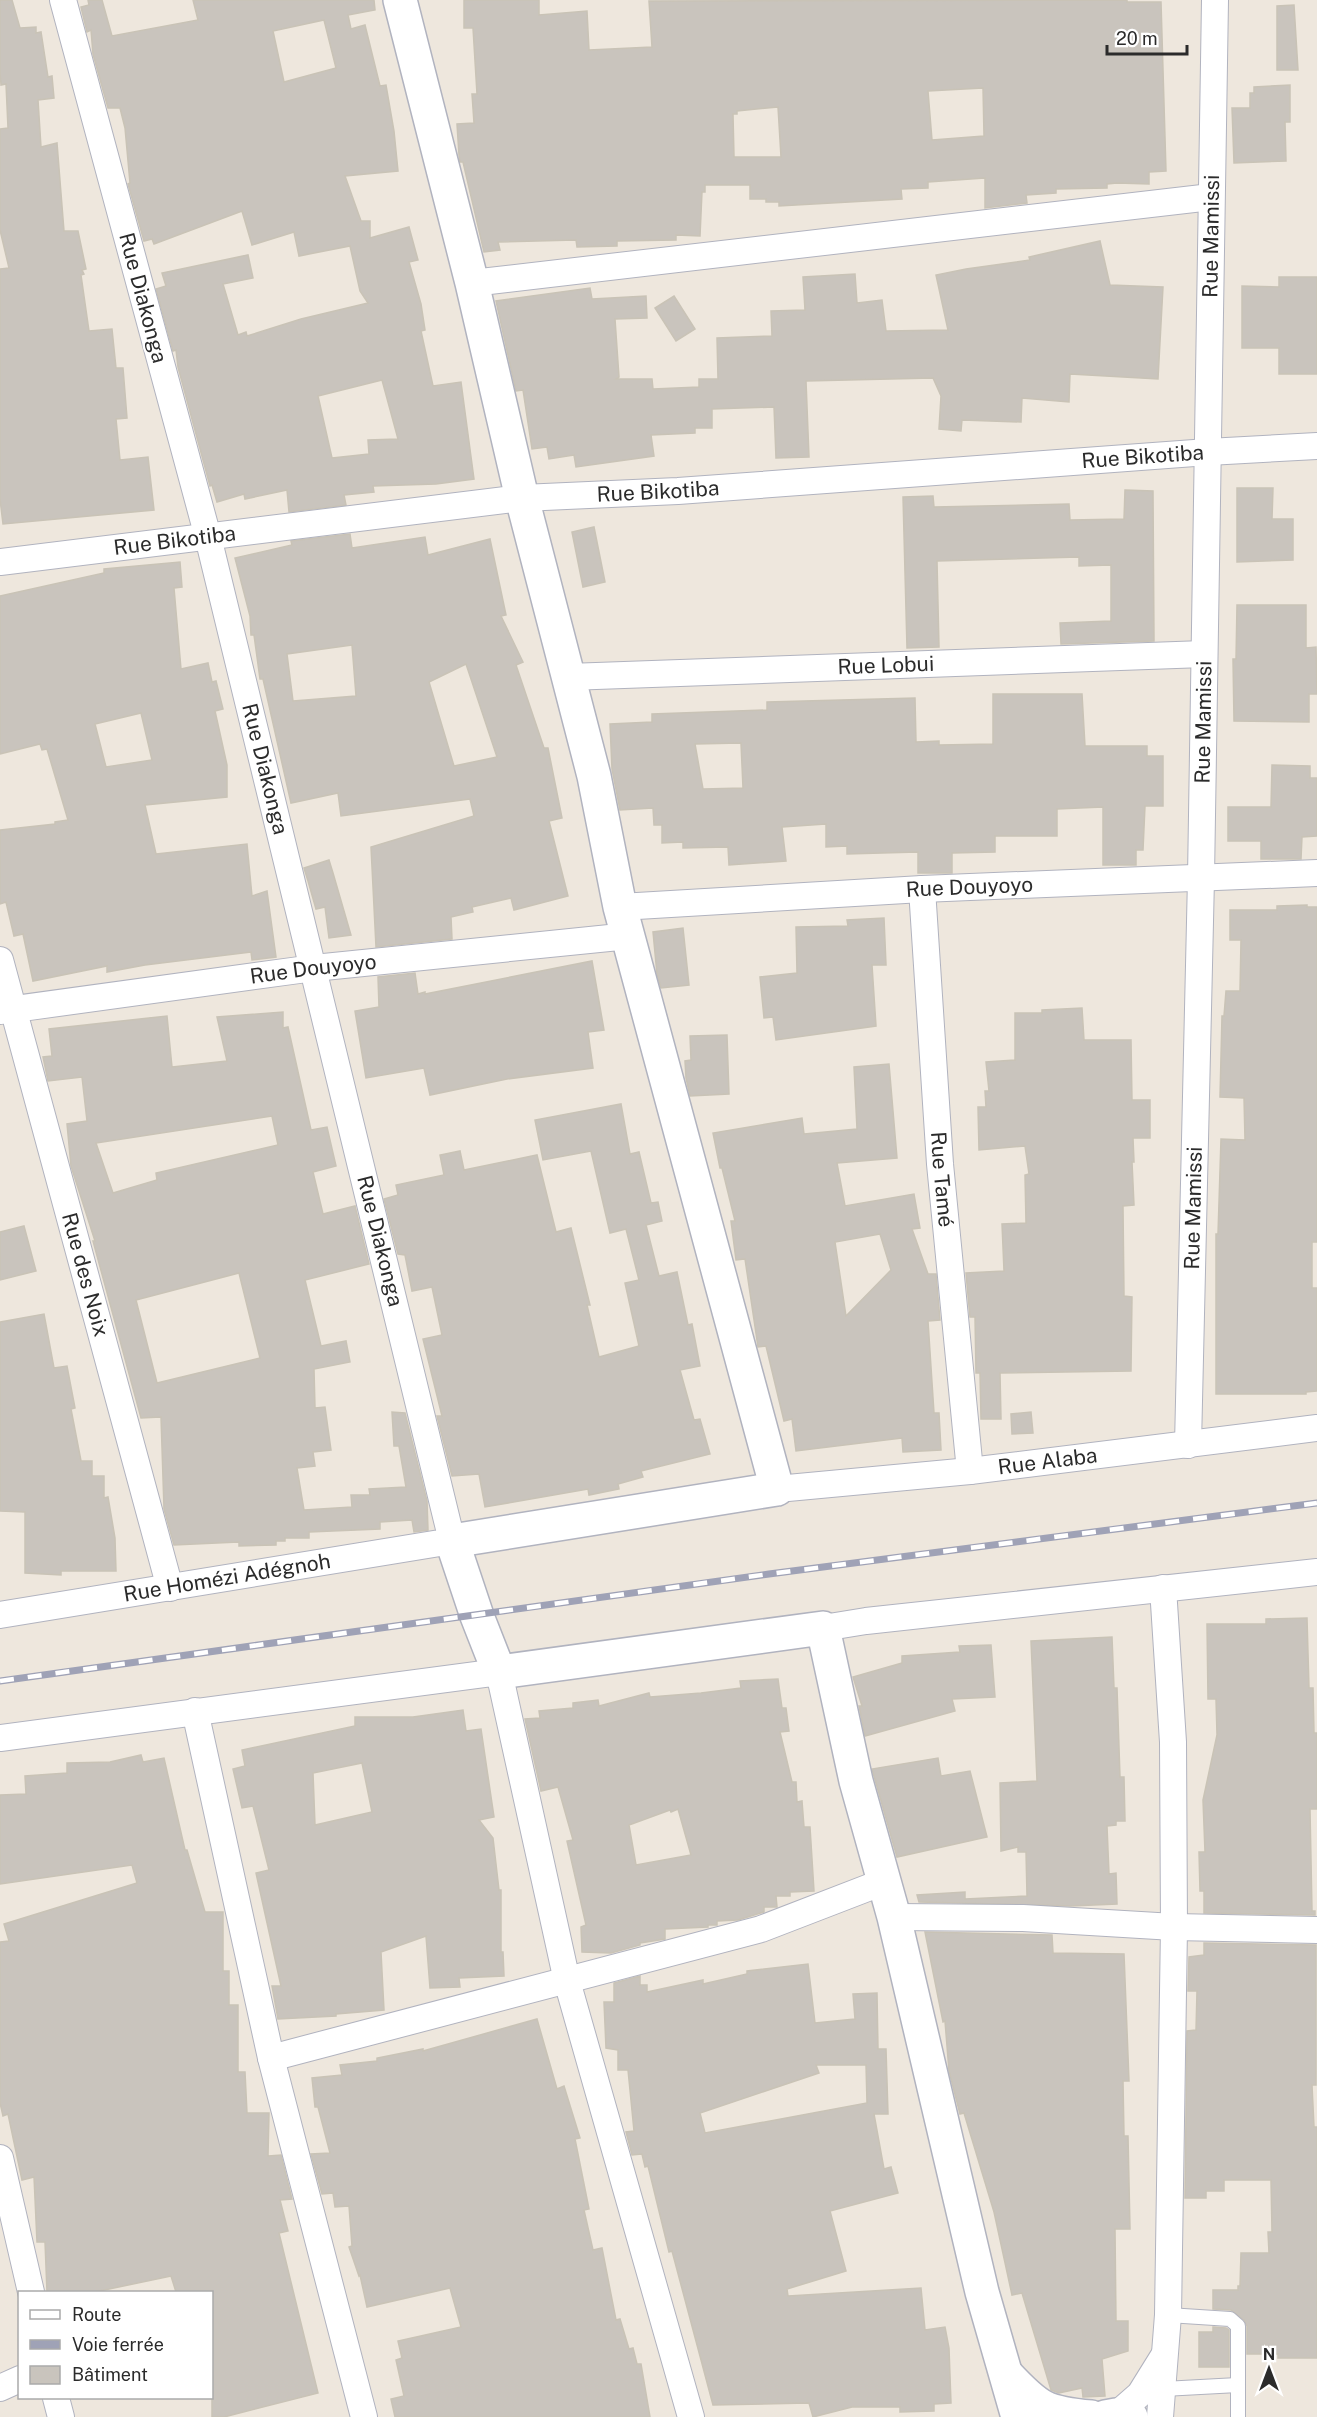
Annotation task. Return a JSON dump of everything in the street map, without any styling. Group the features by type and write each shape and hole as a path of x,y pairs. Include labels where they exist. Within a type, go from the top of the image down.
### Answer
{"main road":[{"path":"400,0 472,283 522,498 594,776 624,921 777,1489 452,1541 499,1672 823,1628 856,1780 894,1917 982,2292 1018,2417"},
{"path":"1007,2375 1032,2402 1060,2414 1111,2416"}],"street":[{"name":"Rue Diakonga","path":"63,0 208,537 452,1541"},
{"name":"Rue Mamissi","path":"1188,1445 1201,878 1215,0"},
{"path":"472,283 1211,197"},
{"name":"Rue Bikotiba","path":"0,562 522,498 678,491 1317,446"},
{"name":"Rue Lobui","path":"568,677 1204,654"},
{"name":"Rue Douyoyo","path":"7,1010 314,968 624,921 922,889 1317,873"},
{"name":"Rue Tamé","path":"922,889 939,1164 970,1471"},
{"name":"Rue des Noix","path":"0,960 7,1010 170,1588"},
{"name":"Rue Alaba","path":"777,1489 970,1471 1317,1428"},
{"name":"Rue Homézi Adégnoh","path":"0,1615 452,1541"},
{"path":"823,1628 1317,1572"},
{"path":"1160,2417 1168,2315 1174,1927 1173,1742 1163,1588"},
{"path":"0,1738 499,1672 567,1981 691,2417"},
{"path":"195,1711 271,2058 364,2417"},
{"path":"271,2058 761,1929 883,1882"},
{"path":"894,1917 1023,1917 1174,1927 1317,1930"},
{"path":"0,2158 31,2291"},
{"path":"1111,2416 1140,2394 1157,2369 1165,2351"},
{"path":"0,2388 18,2380"},
{"path":"56,2399 61,2417"}],"lane":[{"path":"1168,2315 1230,2319 1236,2322 1238,2326 1239,2417"},
{"path":"1164,2389 1238,2385"}],"building":[{"path":"0,0 12,0 20,28 36,27 36,33 41,32 48,77 52,76 54,98 38,100 41,147 57,143 64,231 78,231 86,269 82,270 84,274 81,275 89,331 112,329 116,368 123,368 127,418 116,419 120,460 148,457 154,510 3,524 0,499 0,269 9,268 0,230 0,129 8,128 6,84 1,85 0,72"},
{"path":"88,0 102,0 112,36 198,20 193,0 374,0 375,10 348,15 351,29 365,25 380,86 386,85 398,171 345,176 361,221 370,221 370,238 409,227 418,260 409,262 421,304 425,330 421,331 433,386 461,382 474,479 436,484 373,486 374,492 344,495 346,505 289,512 287,490 245,499 244,494 217,502 212,485 210,486 178,367 176,350 173,351 156,289 166,286 162,273 248,255 253,278 223,284 238,335 246,332 247,336 301,319 368,303 360,291 350,246 299,256 294,232 252,245 242,211 154,244 152,239 144,241 128,184 130,183 125,128 120,108 108,108 93,54 91,30 87,32 81,7 89,5","holes":["324,20 336,68 284,82 273,31","382,380 398,439 368,440 369,454 332,458 318,396"]},
{"path":"464,0 539,0 539,15 587,11 589,50 652,47 649,1 1127,0 1127,2 1161,2 1166,171 1149,172 1149,184 1117,183 1107,184 1107,188 1056,189 1056,193 1026,195 1027,203 985,208 985,178 928,182 928,188 901,189 902,199 779,206 779,202 750,199 750,185 705,185 705,192 702,192 700,236 676,235 676,240 617,241 617,246 577,247 576,240 498,242 500,250 484,252 463,162 460,162 459,155 457,124 474,123 472,94 477,94 473,28 464,28","holes":["983,88 984,136 932,140 928,91","778,107 781,157 734,157 733,114 737,114 737,111"]},
{"path":"1294,5 1298,70 1277,70 1277,6"},
{"path":"1290,85 1290,122 1285,122 1286,161 1234,163 1232,108 1250,108 1250,93 1254,93 1254,87"},
{"path":"1100,241 1110,285 1163,287 1158,379 1070,374 1069,402 1022,398 1021,422 962,420 961,431 939,429 941,396 933,378 806,381 809,457 776,458 774,407 712,409 712,428 695,428 695,433 651,435 654,456 576,467 574,455 549,459 547,447 532,449 523,390 516,391 496,301 590,288 592,299 646,296 647,318 615,319 619,377 616,379 652,379 653,389 699,387 699,379 718,379 717,338 772,336 771,311 805,310 803,277 855,274 857,303 882,300 886,331 948,330 936,275 1030,260 1029,257"},
{"path":"1279,277 1317,277 1317,374 1279,374 1279,348 1242,348 1242,286 1279,287"},
{"path":"674,296 695,329 676,341 655,308"},
{"path":"1237,488 1273,488 1272,519 1293,519 1293,560 1237,562"},
{"path":"1125,490 1153,491 1154,641 1061,644 1060,623 1111,621 1111,565 1079,566 1079,557 937,561 939,647 907,648 903,497 933,496 934,507 1069,504 1070,520 1124,519"},
{"path":"594,527 605,582 583,587 572,532"},
{"path":"350,534 352,548 425,537 428,555 490,539 506,615 501,616 523,662 516,665 544,748 548,748 562,818 549,821 568,896 514,910 511,898 472,907 473,912 451,917 452,939 376,947 371,847 474,816 470,799 341,816 338,793 291,803 263,679 260,679 254,635 251,635 250,616 235,558 292,545 291,541","holes":["352,645 356,696 293,701 287,654","466,664 497,757 454,766 429,682"]},
{"path":"180,562 182,587 174,588 181,669 208,663 212,682 216,681 223,709 215,711 227,765 227,797 145,805 156,854 247,844 252,896 267,891 276,957 252,960 251,952 107,972 107,966 33,981 23,934 14,936 6,902 0,904 0,830 55,824 55,822 68,820 47,749 42,750 40,744 0,754 0,596 104,573 104,569","holes":["141,713 152,760 106,767 95,724"]},
{"path":"1237,605 1306,605 1306,648 1316,647 1317,694 1309,694 1309,722 1234,721 1233,659 1236,659"},
{"path":"993,694 1082,694 1085,746 1147,746 1147,756 1163,756 1163,806 1145,806 1143,850 1136,850 1136,865 1103,865 1103,807 1057,809 1057,836 995,836 995,852 952,853 952,873 918,873 918,852 847,854 847,846 826,847 826,824 782,827 786,861 729,865 728,847 683,848 683,842 662,843 662,825 654,825 653,808 620,810 612,769 610,724 652,722 652,714 767,710 767,702 915,698 916,742 939,741 939,745 993,744","holes":["741,743 743,788 703,789 695,744"]},
{"path":"1272,765 1310,766 1310,778 1317,778 1317,836 1302,837 1301,859 1261,859 1261,841 1228,841 1228,807 1271,807"},
{"path":"329,860 351,935 329,938 325,907 316,909 304,868"},
{"path":"1307,905 1307,907 1317,907 1317,1242 1312,1242 1312,1288 1317,1288 1317,1391 1306,1392 1306,1394 1216,1394 1216,1234 1218,1234 1221,1139 1245,1140 1244,1098 1220,1097 1222,1016 1224,1016 1226,991 1240,991 1241,940 1230,940 1230,910 1277,910 1277,906"},
{"path":"884,918 886,965 872,965 876,1026 776,1040 773,1017 764,1018 760,977 797,973 796,927 848,926 847,920"},
{"path":"683,928 689,985 661,988 657,974 653,932"},
{"path":"592,961 604,1030 588,1032 593,1068 507,1079 430,1095 424,1068 366,1078 355,1011 379,1007 378,977 415,973 418,994 425,992 425,994"},
{"path":"1082,1008 1084,1040 1131,1040 1132,1100 1150,1100 1150,1138 1133,1138 1134,1205 1123,1206 1124,1296 1132,1297 1131,1371 1000,1373 1001,1419 981,1419 980,1373 976,1373 975,1317 970,1317 966,1273 1004,1271 1002,1224 1026,1223 1025,1175 1029,1174 1025,1146 979,1150 978,1107 986,1107 985,1091 989,1091 986,1062 1015,1060 1015,1013 1042,1013 1042,1010"},
{"path":"283,1012 283,1028 288,1027 311,1130 327,1127 336,1166 313,1172 323,1214 355,1206 369,1264 305,1280 321,1346 346,1341 350,1362 314,1369 315,1408 325,1407 331,1450 313,1452 315,1466 297,1468 304,1510 352,1507 351,1495 370,1495 369,1489 406,1487 399,1446 394,1446 392,1412 405,1413 427,1501 428,1530 414,1532 412,1520 380,1522 380,1529 309,1532 309,1538 285,1538 285,1541 276,1541 276,1545 239,1546 239,1542 174,1545 164,1509 161,1417 141,1418 93,1241 95,1241 71,1166 67,1124 87,1121 82,1077 48,1081 43,1057 52,1056 49,1029 167,1016 172,1067 227,1061 217,1017","holes":["272,1116 278,1145 156,1173 157,1180 113,1193 96,1143","239,1273 260,1358 157,1383 136,1300"]},
{"path":"727,1035 729,1094 690,1096 685,1061 691,1060 690,1036"},
{"path":"889,1064 897,1158 837,1163 845,1206 914,1194 920,1228 912,1229 928,1274 936,1274 940,1320 928,1321 934,1413 939,1413 941,1450 903,1452 902,1438 796,1451 792,1419 784,1421 766,1346 758,1347 745,1259 736,1260 731,1221 735,1221 713,1133 802,1118 804,1134 857,1129 854,1067","holes":["880,1234 891,1270 846,1316 835,1242"]},
{"path":"621,1104 630,1154 639,1152 651,1203 658,1202 662,1221 646,1225 659,1276 677,1272 688,1325 692,1324 700,1366 680,1370 694,1420 700,1419 710,1454 641,1471 643,1477 618,1484 619,1489 589,1495 588,1489 485,1507 479,1474 452,1476 437,1416 442,1416 423,1339 442,1335 432,1287 412,1291 405,1255 398,1254 384,1199 398,1195 396,1185 444,1175 440,1155 460,1151 464,1170 537,1155 556,1232 571,1228 590,1305 587,1305 599,1357 639,1346 625,1283 639,1280 626,1229 610,1233 591,1151 543,1160 535,1120"},
{"path":"24,1226 36,1271 0,1280 0,1232"},
{"path":"44,1314 54,1368 67,1366 75,1408 71,1409 81,1461 92,1461 92,1476 104,1476 104,1498 108,1497 115,1538 116,1571 61,1571 61,1575 25,1573 25,1512 0,1511 0,1322"},
{"path":"1031,1412 1033,1433 1012,1434 1011,1414"},
{"path":"1307,1618 1309,1688 1313,1688 1314,1733 1317,1733 1317,1809 1310,1809 1312,1911 1315,1911 1315,1915 1204,1913 1204,1891 1200,1891 1199,1852 1205,1852 1203,1800 1217,1735 1216,1699 1208,1699 1207,1624 1266,1624 1266,1619"},
{"path":"1112,1637 1114,1688 1117,1688 1120,1777 1124,1777 1125,1821 1116,1821 1116,1825 1107,1826 1109,1874 1116,1873 1117,1904 1070,1906 919,1902 917,1895 965,1892 965,1899 1027,1896 1026,1852 1018,1852 1018,1847 1001,1851 1000,1783 1037,1781 1031,1641"},
{"path":"991,1645 995,1697 952,1699 955,1711 865,1736 859,1706 862,1706 853,1677 902,1663 902,1656 960,1652 959,1646"},
{"path":"778,1679 782,1708 786,1708 789,1731 780,1732 792,1782 796,1782 797,1802 802,1801 804,1827 810,1827 814,1891 790,1892 790,1896 776,1896 777,1907 764,1907 764,1912 738,1920 717,1921 717,1925 708,1925 708,1927 665,1929 665,1939 640,1943 640,1945 611,1953 582,1952 581,1927 586,1925 567,1841 573,1840 558,1787 541,1791 525,1719 540,1718 539,1711 573,1708 573,1703 598,1700 599,1706 649,1693 650,1697 741,1688 740,1681","holes":["678,1809 691,1855 636,1865 629,1825"]},
{"path":"463,1710 466,1731 481,1729 494,1817 479,1820 493,1838 499,1890 501,1890 501,1952 503,1952 504,1976 459,1978 460,1987 430,1988 426,1936 381,1952 384,2010 336,2014 336,2016 278,2019 272,1986 281,1986 256,1873 269,1870 253,1806 242,1808 233,1769 245,1766 242,1750 355,1726 355,1717 413,1717","holes":["362,1763 372,1812 315,1825 313,1773"]},
{"path":"141,1755 143,1762 164,1758 185,1850 187,1850 205,1912 223,1912 223,1971 229,1971 229,2005 238,2005 238,2072 245,2072 247,2113 269,2113 268,2156 281,2155 292,2199 280,2200 288,2231 279,2233 318,2393 224,2417 212,2417 213,2291 176,2291 171,2276 100,2291 47,2291 45,2242 37,2242 34,2177 22,2180 8,2114 3,2116 0,2103 0,1942 9,1941 4,1924 137,1883 132,1865 0,1884 0,1795 26,1794 25,1776 67,1773 67,1763 110,1762"},
{"path":"938,1758 941,1776 970,1771 987,1837 897,1857 872,1769"},
{"path":"925,1932 1052,1935 1053,1953 1124,1954 1129,2081 1123,2081 1124,2136 1128,2136 1130,2229 1115,2229 1116,2321 1128,2321 1128,2351 1102,2359 1105,2396 1083,2397 1082,2388 1059,2393 1051,2390 1022,2293 1012,2295 994,2212 964,2113 960,2114 949,2071 945,2021 943,2022"},
{"path":"1204,1943 1316,1945 1316,2085 1312,2085 1314,2127 1317,2127 1317,2358 1278,2358 1278,2354 1247,2354 1247,2326 1244,2320 1231,2310 1213,2309 1213,2290 1238,2290 1240,2286 1241,2253 1269,2253 1268,2232 1272,2232 1271,2180 1224,2180 1224,2191 1206,2191 1206,2198 1185,2198 1187,2031 1196,2030 1197,1991 1188,1991 1189,1957 1204,1955"},
{"path":"808,1964 815,2023 855,2019 853,1994 877,1993 878,2049 886,2049 888,2114 874,2114 884,2169 891,2167 898,2193 830,2211 846,2271 787,2289 788,2296 921,2288 925,2330 945,2327 949,2348 951,2403 934,2404 934,2411 900,2412 900,2407 852,2407 813,2417 809,2403 713,2405 672,2251 669,2252 648,2166 645,2167 642,2154 632,2155 626,2132 634,2131 628,2070 618,2070 618,2050 606,2048 604,2002 614,2002 614,1983 640,1976 640,1985 647,1985 647,1992 703,1980 703,1984 747,1974 747,1971","holes":["816,2065 866,2065 867,2103 705,2133 700,2113 819,2073"]},
{"path":"537,2019 557,2089 564,2086 580,2138 575,2139 589,2209 584,2210 593,2250 602,2248 616,2320 620,2319 629,2349 633,2348 637,2364 641,2364 650,2417 395,2417 391,2399 404,2396 396,2360 402,2358 398,2341 461,2327 450,2288 367,2307 360,2275 349,2247 352,2246 349,2206 335,2207 333,2193 322,2194 311,2154 330,2153 318,2107 315,2107 312,2078 342,2075 340,2065 377,2061 377,2058 423,2049 423,2051"},
{"path":"1213,2327 1229,2330 1229,2367 1199,2367 1199,2332 1213,2332"}],"railway":[{"path":"0,1681 769,1574 1317,1503"}]}
